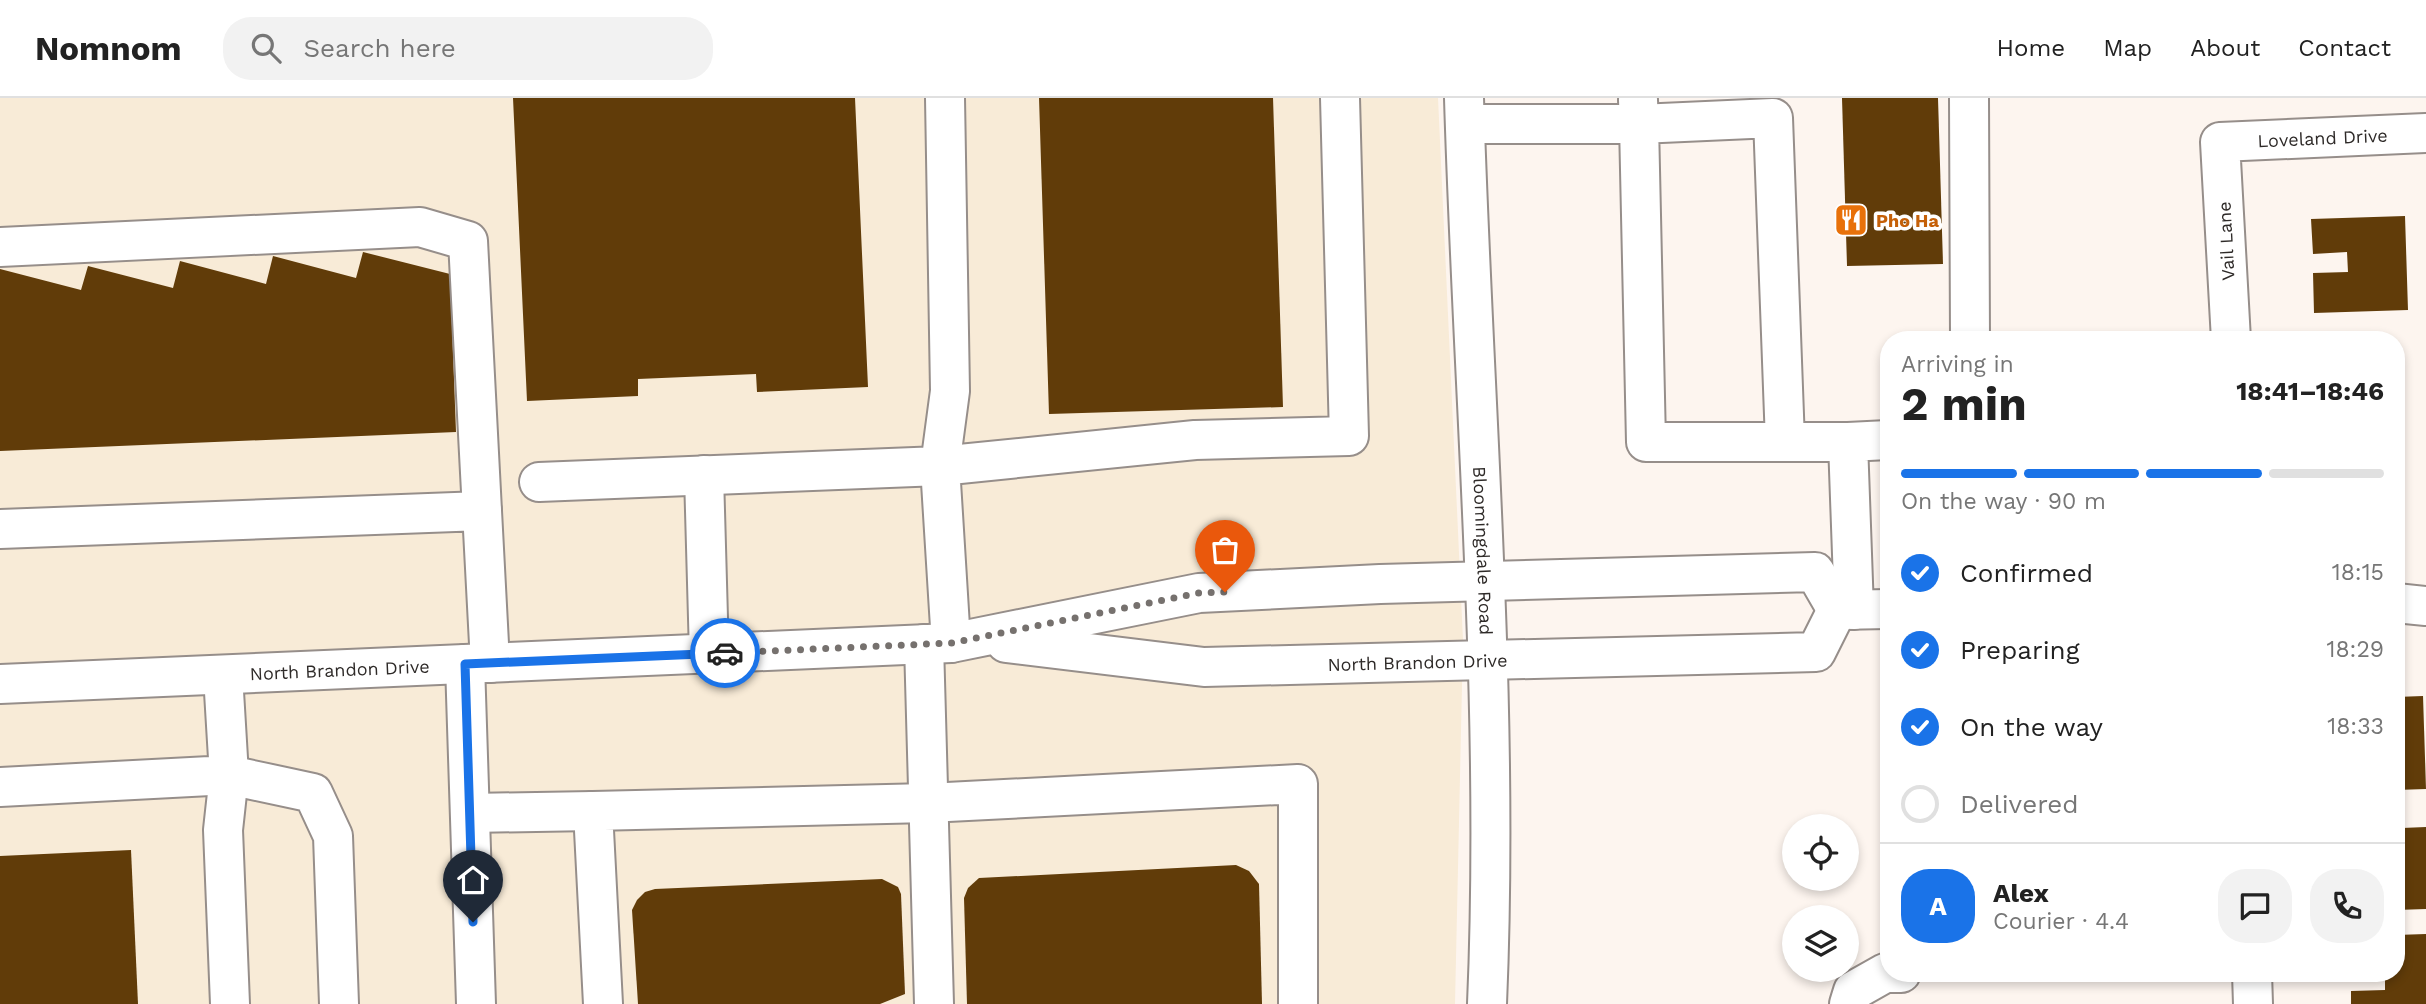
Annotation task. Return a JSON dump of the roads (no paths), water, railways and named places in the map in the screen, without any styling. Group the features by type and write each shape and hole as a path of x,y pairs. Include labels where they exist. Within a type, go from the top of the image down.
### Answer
{"street":[{"path":"934,1004 928,803 949,642 940,466 950,391 945,98"},
{"path":"539,482 940,466 1195,440 1349,436 1340,98"},
{"path":"1969,98 1970,331"},
{"path":"1465,111 1639,111 1773,118 1785,442"},
{"name":"Bloomingdale Road","path":"1465,111 1488,659 1491,905 1487,1004"},
{"path":"1639,111 1646,442 1880,440"},
{"name":"Loveland Drive","path":"2220,142 2426,134"},
{"name":"Vail Lane","path":"2220,142 2230,331"},
{"path":"0,247 420,227 468,241 482,511 470,813 476,1004"},
{"path":"1848,442 1860,609"},
{"path":"704,475 709,653"},
{"path":"0,529 482,511"},
{"name":"North Brandon Drive","path":"0,684 949,642 1204,667 1816,652 1860,609 1815,572 1485,581 1199,593 949,642"},
{"path":"2405,604 2426,606"},
{"path":"223,675 229,775 223,830 230,1004"},
{"path":"0,787 229,775 313,793 333,836 339,1004"},
{"path":"470,813 928,803 1298,784 1298,1004"},
{"path":"593,811 603,1004"},
{"path":"1849,1004 1853,991 1880,976"},
{"path":"2252,982 2253,1004"}],"place":[{"name":"Pho Ha","path":"1851,220"}]}
